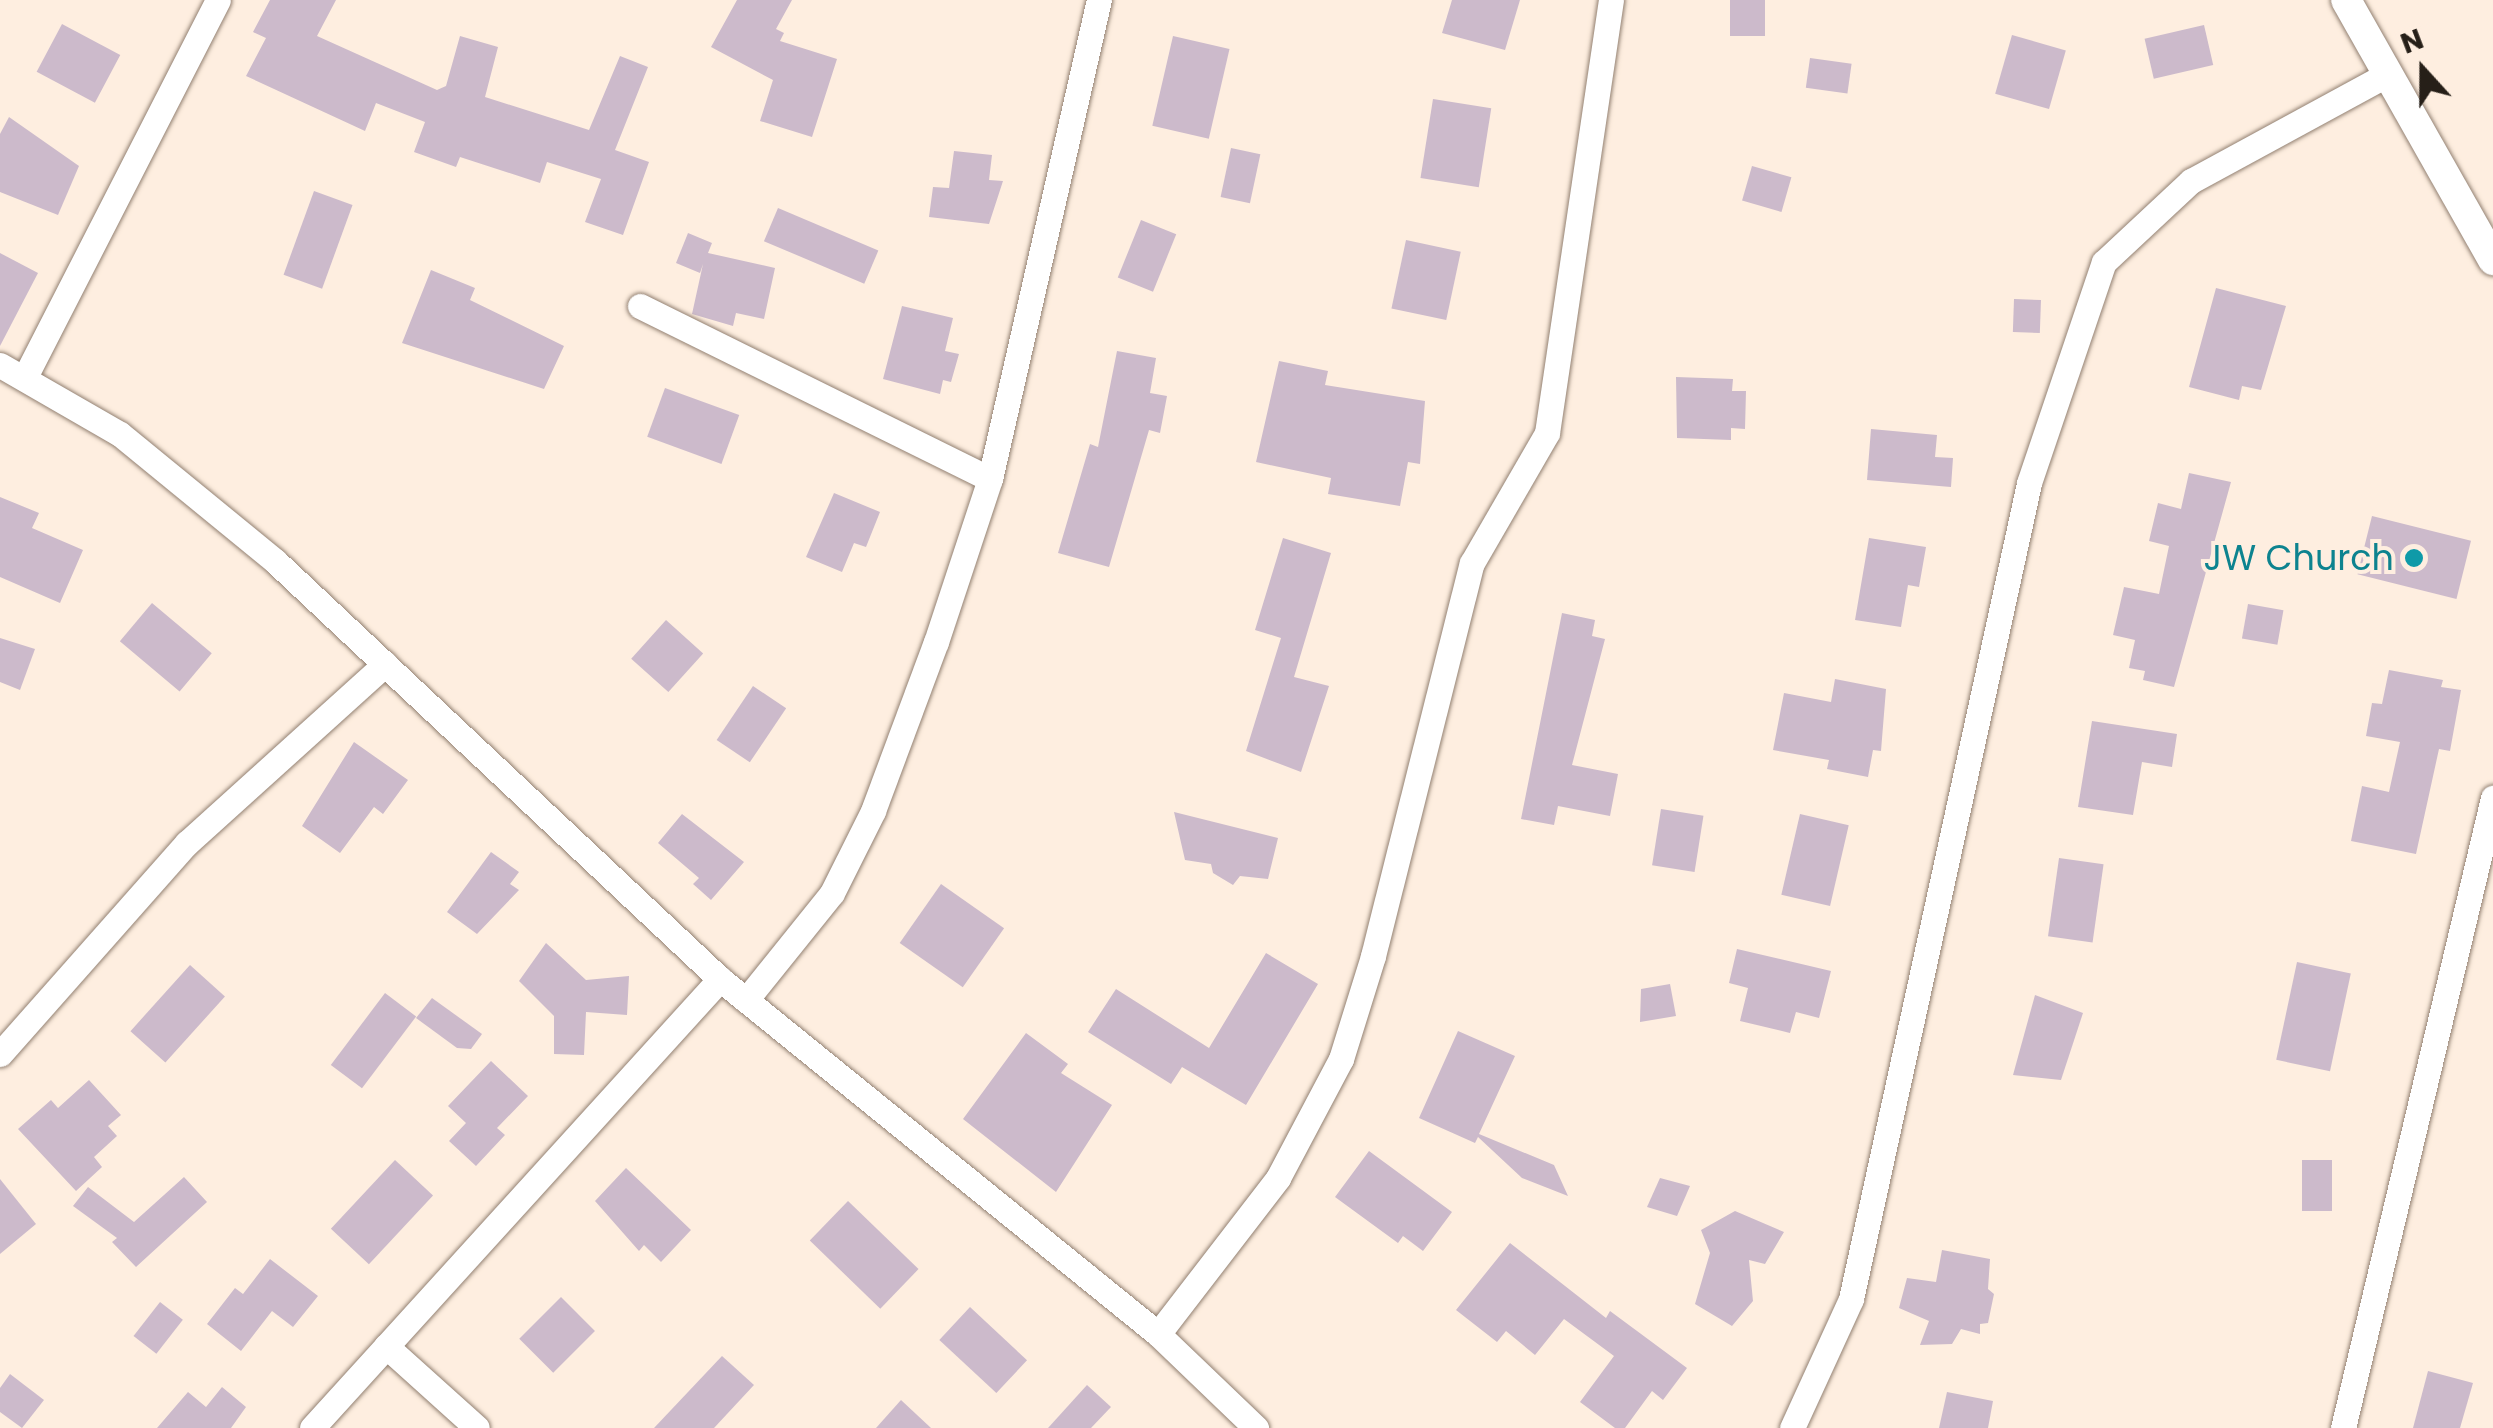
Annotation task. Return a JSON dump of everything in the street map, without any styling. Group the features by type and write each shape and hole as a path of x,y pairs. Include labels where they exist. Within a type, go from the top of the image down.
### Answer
{"street":[{"path":"26,375 218,0"},
{"path":"746,1000 832,892 873,811 990,479 1099,0"},
{"path":"1158,1334 1278,1178 1341,1058 1374,956 1472,563 1547,433 1612,0"},
{"path":"2346,0 2493,260"},
{"path":"1792,1428 1851,1299 2029,483 2104,262 2192,182 2386,75"},
{"path":"640,306 990,479"},
{"path":"0,365 26,375 120,434 275,561 720,979 1158,1334 1256,1428"},
{"path":"0,1054 187,843 385,664"},
{"path":"2343,1428 2493,798"},
{"path":"312,1428 720,979"},
{"path":"386,1346 477,1428"}],"building":[{"path":"270,0 336,0 317,36 437,90 446,86 460,36 498,47 485,97 589,130 620,56 648,67 615,150 649,162 623,235 585,222 601,179 547,162 540,183 460,157 456,167 414,152 425,122 376,103 365,131 246,76 266,38 253,32"},
{"path":"737,0 792,0 776,29 784,33 780,41 837,59 812,137 760,121 773,80 711,47"},
{"path":"1452,0 1520,0 1505,50 1442,33"},
{"path":"1730,0 1765,0 1765,36 1730,36"},
{"path":"62,24 120,55 95,103 37,72"},
{"path":"2204,25 2213,65 2154,79 2145,39"},
{"path":"2012,35 2066,50 2049,109 1995,94"},
{"path":"1173,36 1230,49 1209,139 1152,126"},
{"path":"1810,58 1852,64 1847,94 1806,88"},
{"path":"1433,99 1491,108 1479,187 1420,178"},
{"path":"9,117 79,166 58,215 0,192 0,134"},
{"path":"1231,148 1260,154 1250,203 1221,197"},
{"path":"954,151 992,155 989,180 1003,181 989,224 929,217 933,187 949,188"},
{"path":"1752,166 1791,177 1781,212 1742,201"},
{"path":"314,191 353,205 322,289 284,275"},
{"path":"778,208 878,251 864,284 764,241"},
{"path":"1141,220 1176,234 1153,292 1118,277"},
{"path":"688,233 712,243 708,253 775,268 764,319 736,313 733,326 692,314 703,264 700,273 676,263"},
{"path":"1406,240 1461,252 1446,320 1391,308"},
{"path":"0,253 38,273 0,346"},
{"path":"431,270 475,288 470,300 564,346 544,389 402,343"},
{"path":"2216,288 2286,306 2261,390 2242,386 2239,400 2189,387"},
{"path":"2014,299 2041,300 2040,333 2013,332"},
{"path":"902,306 953,318 945,351 959,354 951,382 943,380 940,394 883,379"},
{"path":"1117,351 1156,358 1150,393 1167,396 1160,433 1149,430 1109,567 1058,553 1090,444 1098,447"},
{"path":"1279,361 1328,371 1325,385 1425,401 1420,464 1408,462 1400,506 1328,494 1331,478 1256,462"},
{"path":"1676,377 1733,379 1732,391 1746,391 1745,429 1731,428 1731,440 1677,438"},
{"path":"665,388 739,415 721,464 647,437"},
{"path":"1871,429 1937,435 1935,457 1953,458 1951,487 1867,480"},
{"path":"2189,473 2231,482 2174,687 2143,680 2145,671 2129,668 2135,640 2113,635 2124,587 2159,594 2169,546 2149,541 2158,503 2181,509"},
{"path":"834,493 880,512 866,547 854,543 842,572 806,557"},
{"path":"0,497 39,513 32,528 83,550 60,603 0,577"},
{"name":"JW Church","path":"2372,516 2471,541 2456,599 2357,574"},
{"path":"1283,538 1331,553 1294,677 1329,686 1301,772 1246,751 1281,638 1255,630"},
{"path":"1869,538 1926,547 1919,587 1908,585 1901,627 1855,620"},
{"path":"152,603 212,653 180,691 120,641"},
{"path":"2248,604 2283,610 2277,645 2242,638"},
{"path":"1562,613 1595,620 1592,636 1605,639 1572,765 1618,774 1610,816 1558,806 1554,825 1521,819"},
{"path":"666,620 703,653 668,692 631,659"},
{"path":"0,638 35,649 20,690 0,682"},
{"path":"2389,670 2443,680 2441,687 2461,690 2450,751 2439,749 2416,854 2351,841 2362,786 2389,792 2400,742 2366,736 2372,703 2382,704"},
{"path":"1835,679 1886,689 1881,751 1873,750 1868,777 1827,769 1829,760 1773,750 1784,693 1831,702"},
{"path":"753,686 786,708 750,762 717,740"},
{"path":"2092,721 2177,734 2172,767 2142,762 2133,815 2078,807"},
{"path":"354,742 408,780 383,814 374,807 340,853 302,826"},
{"path":"1661,809 1703,816 1695,872 1652,865"},
{"path":"1174,812 1278,838 1268,879 1240,876 1233,885 1213,873 1211,864 1185,860"},
{"path":"682,814 744,862 711,900 693,884 699,878 658,843"},
{"path":"1800,814 1849,825 1830,906 1781,895"},
{"path":"491,852 519,872 510,884 519,890 477,934 447,912"},
{"path":"2059,858 2104,864 2093,942 2048,936"},
{"path":"941,884 1004,928 963,987 900,943"},
{"path":"546,943 586,980 629,976 627,1015 586,1012 584,1055 554,1054 554,1016 519,981"},
{"path":"1737,949 1831,971 1819,1018 1796,1012 1790,1033 1740,1021 1748,988 1729,983"},
{"path":"1266,953 1318,984 1246,1105 1182,1067 1171,1084 1088,1032 1116,989 1209,1048"},
{"path":"2297,962 2351,973 2330,1071 2276,1060"},
{"path":"190,965 225,996 165,1063 130,1031"},
{"path":"1670,984 1676,1016 1640,1022 1641,989"},
{"path":"385,993 416,1016 362,1088 331,1065"},
{"path":"2035,995 2083,1013 2061,1080 2013,1075"},
{"path":"432,998 482,1034 471,1049 457,1048 416,1018"},
{"path":"1458,1031 1515,1056 1479,1134 1554,1165 1568,1196 1522,1178 1478,1137 1475,1143 1419,1118"},
{"path":"1026,1033 1068,1064 1061,1073 1112,1105 1056,1192 963,1119"},
{"path":"491,1061 528,1096 497,1128 505,1135 476,1166 449,1141 466,1123 448,1106"},
{"path":"89,1080 121,1115 108,1126 117,1136 94,1157 102,1167 76,1191 18,1129 51,1100 58,1108"},
{"path":"1369,1151 1452,1212 1423,1251 1403,1236 1398,1243 1335,1197"},
{"path":"395,1160 433,1195 369,1264 331,1229"},
{"path":"2302,1160 2332,1160 2332,1211 2302,1211"},
{"path":"626,1168 691,1230 661,1262 644,1245 639,1251 595,1201"},
{"path":"184,1177 207,1202 136,1267 112,1242 117,1238 73,1206 88,1187 134,1222"},
{"path":"1660,1178 1690,1186 1677,1216 1647,1207"},
{"path":"0,1179 36,1224 0,1254"},
{"path":"848,1201 918,1269 880,1309 810,1241"},
{"path":"1735,1211 1784,1232 1765,1264 1749,1260 1753,1301 1732,1326 1695,1304 1710,1253 1701,1230"},
{"path":"1510,1243 1606,1318 1610,1311 1687,1368 1663,1400 1652,1391 1625,1428 1615,1428 1580,1402 1614,1356 1564,1319 1535,1355 1506,1331 1497,1342 1456,1310"},
{"path":"1942,1250 1990,1259 1988,1289 1994,1294 1988,1323 1980,1324 1980,1334 1961,1329 1952,1344 1920,1345 1929,1321 1899,1308 1907,1278 1936,1282"},
{"path":"270,1259 318,1296 293,1327 272,1311 241,1351 207,1324 235,1288 243,1294"},
{"path":"561,1297 595,1331 553,1373 519,1339"},
{"path":"160,1302 183,1320 156,1354 134,1336"},
{"path":"970,1307 1027,1360 996,1393 939,1340"},
{"path":"722,1356 754,1385 714,1428 654,1428"},
{"path":"2428,1371 2473,1383 2460,1428 2413,1428"},
{"path":"10,1374 44,1400 22,1428 0,1412 0,1388"},
{"path":"1087,1385 1111,1407 1091,1428 1048,1428"},
{"path":"222,1387 246,1407 231,1428 157,1428 188,1392 206,1407"},
{"path":"1947,1392 1993,1401 1988,1428 1939,1428"},
{"path":"901,1400 931,1428 876,1428"}],"place":[{"name":"JW Church","path":"2414,558"}]}
